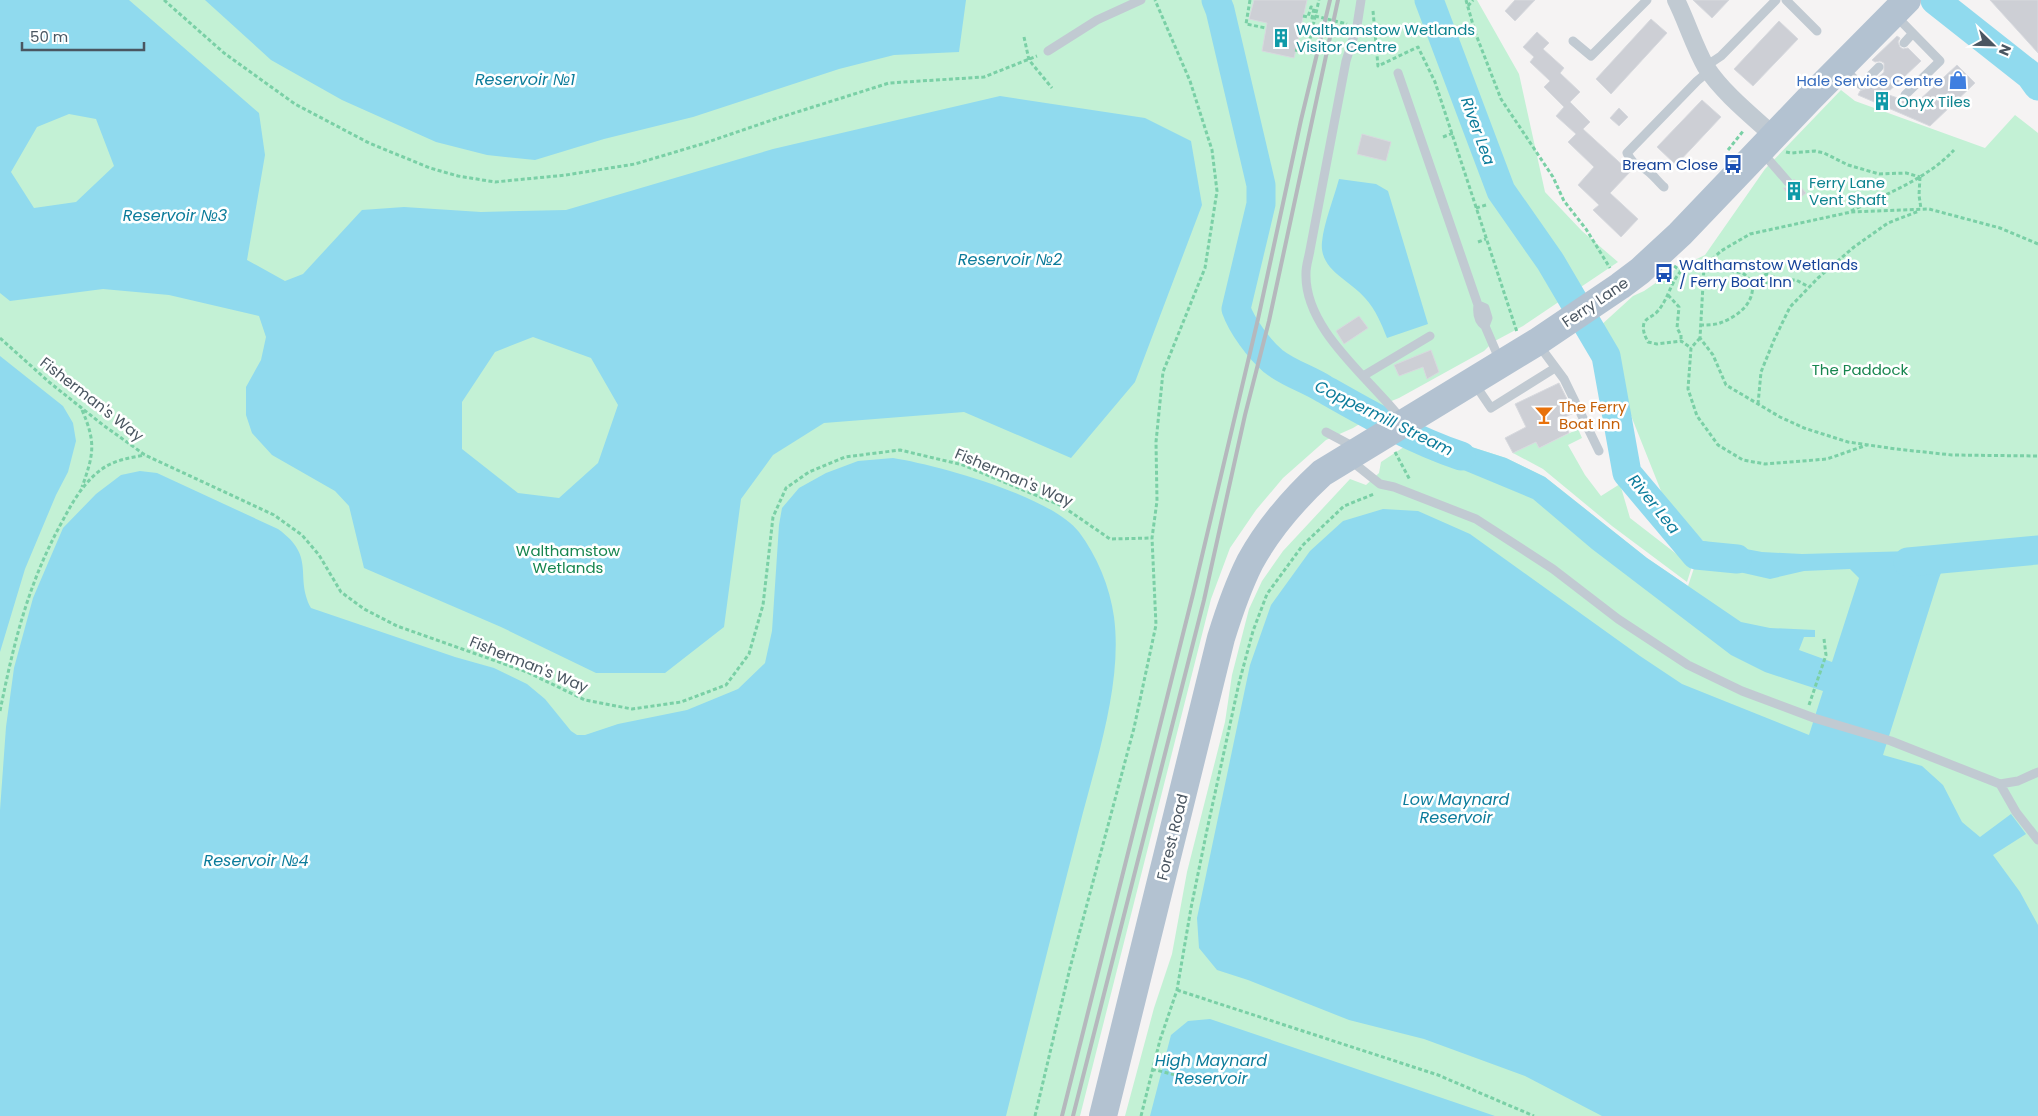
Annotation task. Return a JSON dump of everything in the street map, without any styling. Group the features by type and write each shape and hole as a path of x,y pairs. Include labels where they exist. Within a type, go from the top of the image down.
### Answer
{"main road":[{"name":"Ferry Lane","path":"1251,561 1274,527 1304,490 1322,472 1501,364 1526,336 1560,325 1627,281 1659,254 1845,70 1901,6"},
{"name":"Forest Road","path":"1103,1116 1221,638 1240,583 1251,561"}],"street":[{"path":"1676,0 1708,69 1755,119 1771,144"}],"lane":[{"path":"1048,51 1097,20 1141,0"},
{"path":"1361,0 1357,26 1346,61 1306,272 1310,295 1320,322 1331,340 1364,376 1385,433 1380,484 1394,487 1476,519 1553,569 1618,619 1688,664 1742,691 1814,718 1890,741 2000,784 2018,781 2038,772"},
{"path":"1573,41 1590,56 1647,0"},
{"path":"1664,187 1646,169 1638,167 1627,153 1776,0"},
{"path":"1786,0 1817,31"},
{"path":"1901,6 1913,33 1940,62 1905,95"},
{"path":"1904,43 1913,33"},
{"path":"1845,70 1861,85 1879,67"},
{"path":"1398,73 1478,305 1477,312 1501,364"},
{"path":"1771,144 1788,182"},
{"path":"1364,376 1430,336"},
{"path":"1526,336 1564,379 1598,451"},
{"path":"1472,381 1491,408 1555,368"},
{"path":"1326,432 1385,433"},
{"path":"2000,784 2016,812 2038,840"}],"path":[{"path":"164,0 224,53 295,104 369,143 430,168 458,176 495,182 566,175 636,164 889,83 984,77 1029,60"},
{"path":"1035,1116 1070,968 1134,728 1156,625 1152,538 1157,502 1156,442 1163,372 1205,268 1217,191 1212,150 1190,81 1155,0"},
{"path":"1250,0 1246,24 1266,28"},
{"path":"1295,50 1307,52 1312,17 1318,0"},
{"path":"1466,0 1475,32 1501,99 1553,177 1564,200 1586,229 1612,272"},
{"path":"1468,6 1473,0"},
{"path":"1373,8 1378,66 1418,47 1435,82 1486,239 1526,336"},
{"path":"1303,16 1357,26"},
{"path":"1024,37 1029,60 1052,88"},
{"path":"1443,137 1453,133"},
{"path":"1771,144 1791,154 1809,151 1824,153 1848,165 1879,174 1906,172 1920,177"},
{"path":"1851,212 1920,177 1941,164 1954,150"},
{"path":"1920,177 1919,195 1922,209"},
{"path":"1476,208 1486,205"},
{"path":"1758,404 1762,372 1774,340 1790,307 1809,287 1854,247 1888,223 1922,209"},
{"path":"2038,244 2000,228 1929,209 1851,212 1750,234 1721,250 1704,267 1700,325 1700,338 1713,355 1726,385 1780,417 1804,428 1848,442 1952,455 2038,456"},
{"path":"1478,242 1486,239"},
{"path":"1691,348 1681,341 1657,344 1648,342 1644,333 1643,325 1647,318 1656,313 1668,295 1674,279 1681,271 1704,267 1743,273 1752,282 1754,288 1750,302 1740,313 1719,324 1700,325"},
{"path":"1752,282 1758,280 1762,275 1768,274 1774,277 1775,283"},
{"path":"1752,282 1775,283 1782,280 1796,280 1809,287"},
{"path":"1668,295 1679,307 1677,328 1681,335 1681,341"},
{"name":"Fisherman's Way","path":"0,338 81,407 145,455 274,515 302,536 319,555 340,592 364,609 397,626 527,672 585,700 632,709 681,702 726,685 749,654 763,605 773,517 786,488 809,472 845,458 900,450 963,465 1062,506 1110,539 1152,538"},
{"path":"1700,338 1691,348 1688,389 1697,416 1718,445 1743,460 1766,464 1827,460 1868,444"},
{"path":"0,711 14,642 29,590 52,539 82,488 93,448 90,428 81,407"},
{"path":"1385,433 1419,497"},
{"path":"82,488 102,469 119,460 145,455"},
{"path":"1141,1116 1160,1040 1177,990 1191,908 1237,692 1253,631 1267,594 1303,545 1344,506 1394,487"},
{"path":"1814,693 1826,654 1824,639"},
{"path":"1177,990 1438,1075 1534,1116"},
{"path":"1152,1070 1187,1078"}],"green space":[{"name":"Walthamstow Wetlands","path":"0,0 1477,0 1519,74 1545,192 1582,231 1618,262 1523,326 1493,342 1484,351 1389,402 1379,412 1353,428 1326,440 1283,478 1256,510 1230,548 1211,599 1080,1116 0,1116"},
{"name":"The Paddock","path":"1841,90 1855,101 1985,148 2015,115 2038,133 2038,1116 1125,1116 1154,1008 1172,954 1187,872 1225,722 1232,675 1249,609 1262,581 1283,551 1350,479 1366,485 1379,473 1381,462 1416,439 1431,434 1506,458 1545,477 1647,558 1688,586 1703,541 1665,501 1616,378 1599,327 1633,296 1644,291 1676,269 1705,255 1765,169"},
{"path":"1578,429 1582,438 1568,445 1585,475 1601,496 1620,484 1630,518 1692,566 1687,582 1612,526 1543,469 1513,453 1536,442 1539,448"}],"water":[{"name":"Reservoir №2","path":"0,0 129,0 259,113 265,155 247,260 285,281 303,274 362,210 404,207 481,212 566,210 773,149 1000,96 1145,118 1191,141 1202,205 1135,382 1071,458 964,412 824,423 773,455 741,499 724,627 665,673 596,673 501,627 364,568 349,506 335,491 272,455 252,433 246,415 246,387 261,360 266,337 259,316 169,295 103,289 10,301 0,293","holes":["69,114 96,119 114,166 76,202 34,208 11,172 37,127","533,337 591,358 618,405 598,463 559,498 518,493 462,449 462,402 495,352"]},
{"name":"Reservoir №1","path":"205,0 966,0 959,52 894,55 839,69 693,117 604,139 535,160 487,155 436,142 342,100 271,60"},
{"path":"1339,179 1376,184 1388,191 1428,324 1387,338 1378,317 1369,303 1337,274 1325,260 1322,252 1323,234"},
{"path":"0,356 63,406 73,423 76,441 68,472 56,495 25,569 0,652"},
{"name":"Low Maynard Reservoir","path":"1431,434 1506,458 1545,477 1647,558 1741,622 1770,628 1815,630 1815,637 1804,637 1799,650 1832,662 1859,578 1850,569 1804,571 1770,579 1695,562 1703,541 1762,552 1802,554 1950,550 1939,578 1883,755 1922,766 1943,785 1962,822 1980,837 2011,814 2026,834 1993,855 2020,892 2038,925 2038,1116 1602,1116 1525,1076 1424,1039 1349,1020 1248,980 1217,970 1199,948 1197,918 1250,665 1271,605 1310,551 1343,521 1383,509 1418,511 1470,534 1682,684 1809,735 1823,691 1765,672 1731,655 1592,549 1533,499 1420,452"},
{"name":"Reservoir №4","path":"893,458 937,467 992,484 1044,506 1065,519 1079,532 1092,551 1106,583 1114,617 1115,669 1106,724 1006,1116 0,1116 0,810 6,727 14,668 33,598 63,528 96,494 121,475 140,471 157,473 278,529 290,539 301,558 306,597 311,608 455,657 494,668 527,684 545,699 571,731 577,735 585,735 618,724 687,710 738,689 765,663 772,631 779,525 782,508 799,488 826,473 858,461"},
{"name":"High Maynard Reservoir","path":"1210,1019 1495,1116 1150,1116 1171,1035 1188,1021"}],"building":[{"name":"Walthamstow Wetlands Visitor Centre","path":"1254,0 1307,0 1294,58 1262,51 1267,23 1249,19"},
{"path":"1515,0 1535,0 1515,21 1505,11"},
{"path":"1693,0 1729,0 1712,18"},
{"path":"1990,0 2038,0 2038,53"},
{"path":"1651,19 1667,33 1611,94 1596,79"},
{"path":"1779,21 1798,39 1753,86 1734,69"},
{"path":"1537,32 1549,43 1543,49 1564,68 1560,73 1580,92 1570,102 1590,122 1583,129 1630,172 1610,193 1638,219 1621,237 1593,210 1599,205 1578,185 1594,167 1568,142 1576,134 1556,116 1564,107 1544,87 1550,81 1530,62 1534,57 1523,47"},
{"path":"1897,36 1900,38 1898,42 1900,47 1903,49 1908,48 1921,61 1886,94 1915,104 1957,65 1975,83 1930,126 1858,95 1860,91 1867,88 1884,72 1884,63 1872,60"},
{"path":"1702,100 1721,117 1676,165 1657,147"},
{"path":"1619,108 1628,117 1619,126 1610,118"},
{"path":"1362,134 1391,142 1386,161 1357,154"},
{"name":"Ferry Lane Vent Shaft","path":"1794,179 1806,193 1795,202 1783,188 1792,187"},
{"path":"1359,316 1368,328 1344,344 1336,331"},
{"path":"1431,350 1439,372 1427,379 1423,367 1399,376 1394,365"},
{"name":"The Ferry Boat Inn","path":"1559,383 1574,413 1562,418 1569,433 1539,448 1536,442 1513,453 1505,438 1526,427 1515,404"}],"waterway":[{"name":"Coppermill Stream","path":"1216,0 1220,10 1261,185 1261,204 1236,309 1242,323 1262,350 1285,369 1408,434 1461,456"},
{"name":"River Lea","path":"1429,0 1501,191 1550,261 1606,356 1627,473 1696,555 1737,559"},
{"path":"1935,0 2030,75 2038,86"},
{"name":"River Lea","path":"1908,562 2038,550"}],"railway":[{"path":"1062,1116 1193,594 1258,319 1301,120 1330,0"},
{"path":"1073,1116 1204,600 1245,415 1269,321 1338,0"}],"place":[{"name":"Walthamstow Wetlands Visitor Centre","path":"1281,38"},
{"name":"Hale Service Centre","path":"1958,80"},
{"name":"Onyx Tiles","path":"1882,101"},
{"name":"Bream Close","path":"1733,164"},
{"name":"Ferry Lane Vent Shaft","path":"1794,191"},
{"name":"Walthamstow Wetlands / Ferry Boat Inn","path":"1664,273"},
{"name":"The Ferry Boat Inn","path":"1544,415"}],"water label":[{"name":"Reservoir №3","path":"175,215"}]}
